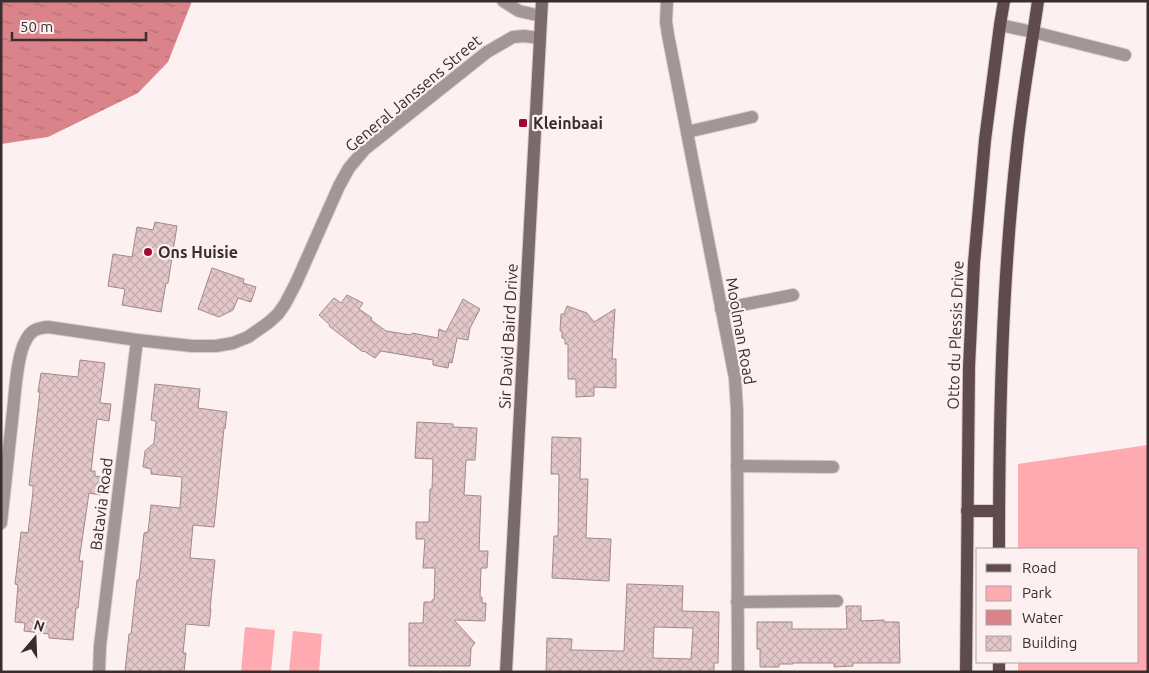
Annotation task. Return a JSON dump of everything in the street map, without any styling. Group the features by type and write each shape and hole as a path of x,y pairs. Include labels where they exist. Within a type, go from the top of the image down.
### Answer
{"main road":[{"name":"Otto du Plessis Drive","path":"966,672 969,367 974,263 984,149 1004,1"},
{"path":"999,548 1001,382 1006,267 1017,148 1038,1"},
{"path":"967,511 999,511"}],"street":[{"path":"502,1 519,11 541,16"},
{"name":"Sir David Baird Drive","path":"506,672 542,1"},
{"name":"Moolman Road","path":"668,1 666,22 668,35 735,378 737,410 738,672"},
{"path":"1000,25 1124,55"},
{"name":"General Janssens Street","path":"1,523 15,387 22,349 30,333 37,328 48,327 192,346 216,346 233,343 248,337 268,323 285,304 339,186 349,168 366,149 487,52 513,37 540,38"},
{"path":"687,132 752,117"},
{"path":"721,309 793,295"},
{"name":"Batavia Road","path":"99,672 100,646 137,340"},
{"path":"737,466 833,468"},
{"path":"738,602 837,601"}],"green space":[{"path":"1148,445 1148,672 1018,672 1018,663 1139,663 1139,548 1018,548 1018,464"},
{"path":"245,627 275,630 271,672 241,672"},
{"path":"293,631 322,634 319,672 289,672"}],"water":[{"path":"1,1 192,1 168,62 138,93 48,137 1,144"}],"building":[{"path":"155,222 177,226 168,283 166,283 161,312 122,305 125,289 108,286 113,254 132,257 137,227 153,230"},
{"path":"212,268 244,279 243,283 256,287 251,302 238,298 233,310 219,317 198,309"},
{"path":"347,295 363,303 359,309 386,331 438,338 439,329 446,332 463,299 480,309 470,328 468,340 457,338 452,363 449,362 448,368 433,365 433,360 381,351 375,358 363,352 329,326 319,315 334,298 341,303"},
{"path":"567,306 587,313 594,322 615,309 612,359 616,359 616,388 594,387 594,396 576,397 576,379 568,379 568,344 565,344 565,339 562,338 562,331 560,331 561,314 564,314"},
{"path":"80,360 105,363 100,403 111,404 109,421 97,419 91,471 95,471 95,476 102,477 100,495 89,493 79,561 83,561 73,640 49,638 49,634 24,631 25,623 15,622 18,585 15,584 21,532 28,533 33,492 33,486 29,485 41,373 78,377"},
{"path":"155,384 200,389 198,408 227,412 214,527 193,525 190,558 215,560 211,609 209,626 186,624 183,653 186,653 184,672 125,672 144,533 148,532 151,505 180,508 182,477 151,474 151,469 143,467 145,451 154,443 156,421 151,420"},
{"path":"417,422 453,424 453,427 477,428 475,460 466,460 464,495 481,496 479,551 488,551 487,568 481,568 480,597 482,597 482,603 486,603 485,621 454,620 475,643 471,648 470,666 409,666 409,623 423,623 424,602 432,602 434,600 435,568 423,568 425,539 416,539 416,522 429,522 433,459 415,458"},
{"path":"552,437 581,438 580,479 588,479 586,538 611,539 609,581 552,578 554,536 558,536 559,474 551,474"},
{"path":"627,584 683,586 682,611 719,612 718,663 714,663 714,672 546,672 547,638 572,639 571,650 624,651","holes":["654,627 693,628 691,659 653,658"]},
{"path":"846,606 861,606 861,621 884,620 884,622 899,622 900,663 853,663 853,666 834,667 834,663 793,663 779,664 779,667 760,667 760,649 757,649 757,622 792,622 792,629 847,629"}],"place":[{"name":"Kleinbaai","path":"523,123"},
{"name":"Ons Huisie","path":"148,252"}]}
